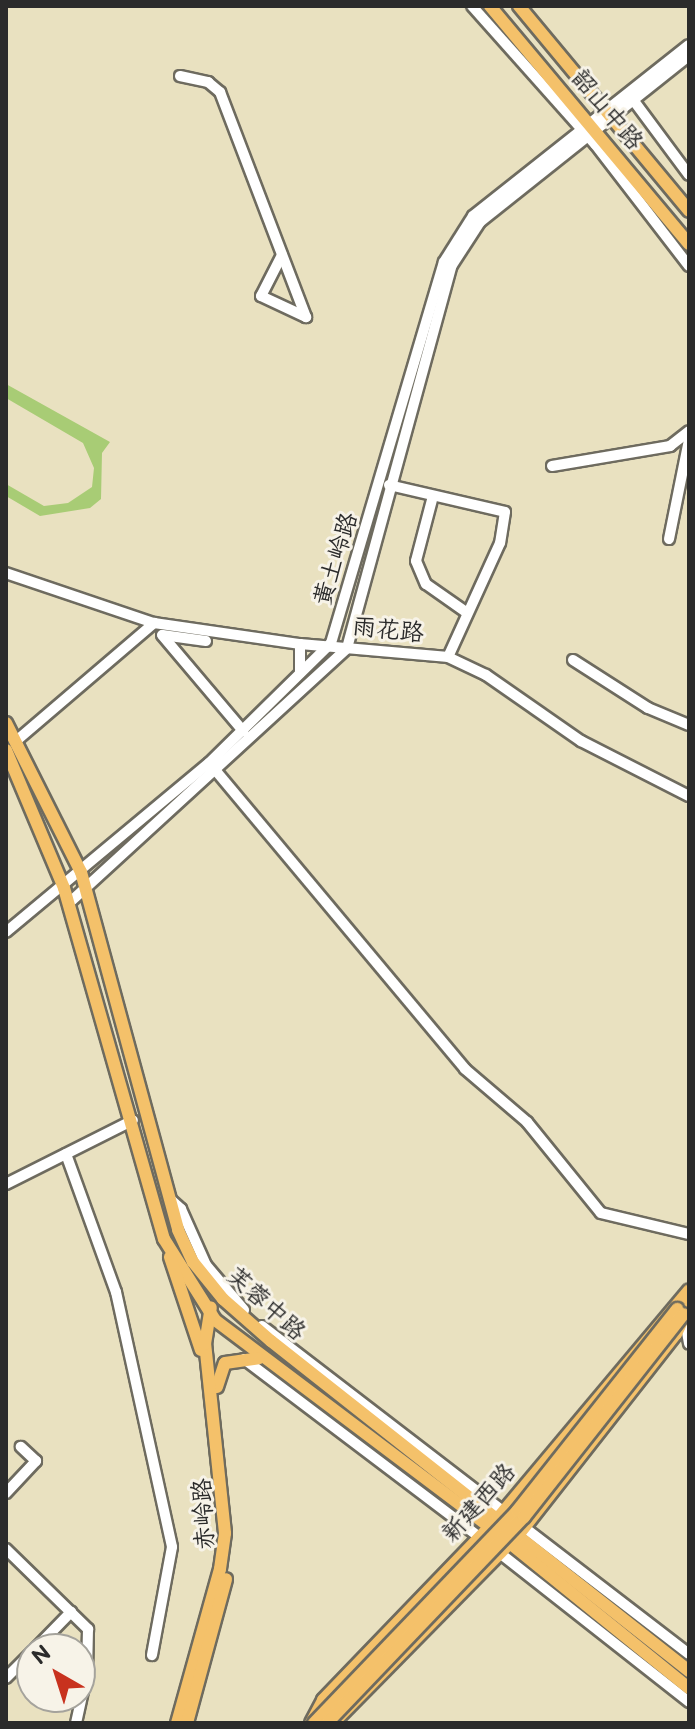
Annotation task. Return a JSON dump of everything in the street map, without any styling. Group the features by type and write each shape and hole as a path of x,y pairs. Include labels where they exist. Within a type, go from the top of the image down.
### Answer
{"main road":[{"name":"韶山中路","path":"490,6 588,130 689,244"},
{"name":"韶山中路","path":"519,6 611,113 689,211"},
{"name":"芙蓉中路","path":"6,723 11,746 64,888 133,1120 164,1239 212,1316 259,1358 497,1518"},
{"name":"芙蓉中路","path":"11,746 81,872 168,1197 193,1262 220,1296 518,1535 689,1688"},
{"name":"赤岭路","path":"164,1239 207,1364"},
{"name":"新建西路","path":"330,1723 518,1535 676,1334 689,1290"},
{"name":"赤岭路","path":"177,1723 220,1569 225,1533 204,1325 212,1316 220,1296"},
{"name":"新建西路","path":"312,1723 323,1700 497,1518 659,1322 683,1309"},
{"name":"新建西路","path":"312,1723 517,1511 683,1309"},
{"name":"新建西路","path":"330,1723 524,1517 683,1309"},
{"name":"赤岭路","path":"187,1723 228,1571 231,1524 212,1316"},
{"path":"217,1387 225,1363 259,1358"},
{"name":"芙蓉中路","path":"518,1535 685,1652 689,1671"}],"street":[{"path":"472,6 588,130 689,266"},
{"path":"588,130 689,45"},
{"path":"611,113 634,101 689,56"},
{"path":"180,76 208,82 220,92 306,317 261,296 282,255"},
{"path":"634,101 689,175"},
{"name":"黄土岭路","path":"6,932 212,766 347,648 389,485 452,265 480,222 588,130"},
{"name":"黄土岭路","path":"68,904 212,766 331,643 444,262 473,216 588,130"},
{"path":"552,466 670,446 689,431"},
{"path":"669,539 689,440"},
{"path":"389,485 505,512 500,543 448,657"},
{"path":"433,496 416,561 426,584 466,612"},
{"name":"雨花路","path":"6,573 154,623 300,644 331,643 347,648 448,657 486,675 581,741 689,796"},
{"path":"11,746 154,623"},
{"path":"206,641 162,635 243,731"},
{"path":"300,644 300,673"},
{"path":"573,660 648,708 689,725"},
{"path":"212,766 465,1069 527,1122 601,1213 689,1234"},
{"path":"6,1184 133,1120"},
{"path":"66,1154 116,1292 172,1547 152,1655"},
{"path":"168,1197 181,1209 221,1286 255,1321 497,1518"},
{"path":"683,1309 689,1344"},
{"path":"243,1358 689,1702"},
{"path":"6,1493 36,1461 21,1447"},
{"path":"6,1549 88,1629 87,1673 76,1723"},
{"path":"50,1633 71,1612"}],"green space":[{"path":"6,384 110,442 102,453 101,499 90,508 40,516 6,496 6,484 44,506 68,503 92,487 94,468 83,443 6,398"}]}
